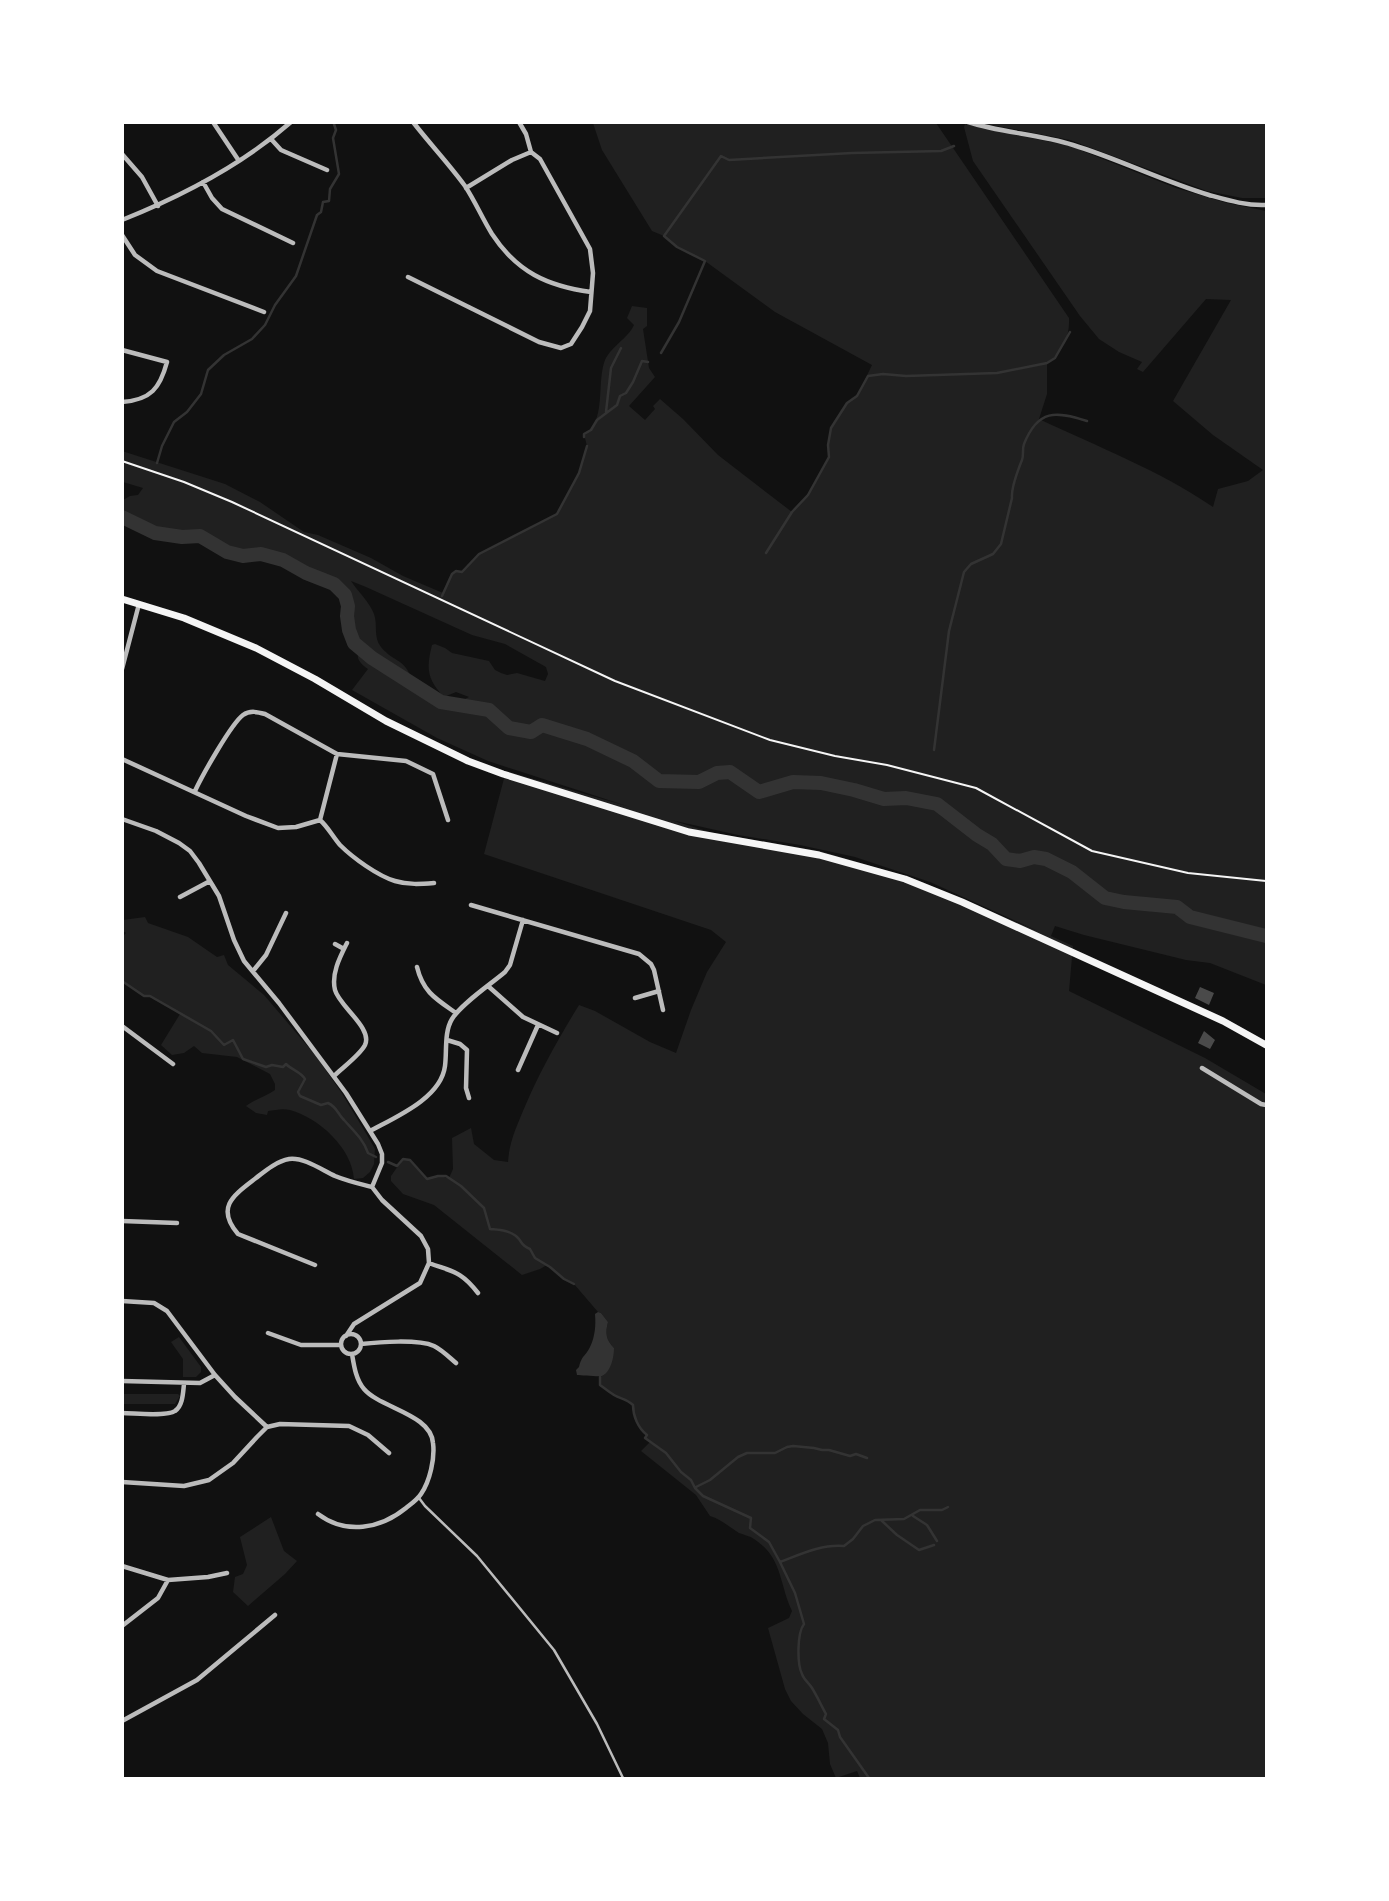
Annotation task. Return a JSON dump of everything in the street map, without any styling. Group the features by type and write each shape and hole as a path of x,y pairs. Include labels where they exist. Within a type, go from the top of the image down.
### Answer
{"main road":[{"path":"122,599 203,625 256,648 386,721 468,761 689,832 819,855 905,880 953,898 1212,1016 1266,1045"}],"street":[{"path":"213,122 239,160"},
{"path":"122,220 158,206 203,182 271,139 291,122"},
{"path":"413,122 466,187 491,233 508,255 524,269 548,282 592,292"},
{"path":"408,278 539,342 561,348 571,344 590,311 593,272 590,249 540,159 531,152 519,122"},
{"path":"968,122 1070,144 1179,186 1218,198 1266,205"},
{"path":"271,139 281,150 327,170"},
{"path":"466,187 531,152"},
{"path":"123,157 142,177 158,206"},
{"path":"203,182 222,209 293,243"},
{"path":"122,235 135,256 157,271 264,312"},
{"path":"122,350 167,362 159,384 149,395 122,402"},
{"path":"122,669 139,604"},
{"path":"195,791 241,717 256,712 337,754 406,761 433,774 448,820"},
{"path":"320,820 337,754"},
{"path":"122,759 278,828 296,827 320,820"},
{"path":"122,819 156,831 190,851 210,881 225,911 239,951 334,1076 381,1149 382,1158 372,1188"},
{"path":"320,820 327,825 340,845 367,866 394,881 433,883"},
{"path":"180,897 210,881"},
{"path":"471,905 639,954 651,964 656,975 663,1010"},
{"path":"253,971 266,955 286,913"},
{"path":"370,1130 397,1117 438,1088 445,1070 449,1028 456,1013 510,965 523,920"},
{"path":"334,1076 365,1046 366,1037 335,990 334,975 345,946 335,944"},
{"path":"417,967 420,981 427,991 456,1013"},
{"path":"488,986 517,1013 557,1033"},
{"path":"635,998 659,991"},
{"path":"519,1070 538,1025"},
{"path":"122,1026 173,1064"},
{"path":"447,1040 460,1044 467,1050 466,1088 469,1098"},
{"path":"1202,1068 1266,1105"},
{"path":"315,1265 238,1234 227,1216 229,1201 235,1194 272,1167 290,1159 309,1163 337,1177 372,1188 421,1236 428,1249 429,1263 420,1283 354,1324 341,1345"},
{"path":"122,1221 177,1223"},
{"path":"429,1263 461,1274 478,1293"},
{"path":"122,1301 154,1303 167,1311 215,1375 267,1427"},
{"path":"341,1345 346,1353 359,1351 359,1326 362,1320"},
{"path":"268,1333 301,1345 341,1345"},
{"path":"346,1336 351,1334 358,1337"},
{"path":"361,1344 427,1344 440,1350 456,1363"},
{"path":"318,1514 333,1524 350,1528 387,1521 419,1498 430,1473 434,1444 431,1433 421,1423 365,1391 355,1372 352,1354"},
{"path":"122,1381 200,1383 215,1375"},
{"path":"122,1413 174,1411 180,1405 184,1384"},
{"path":"122,1482 184,1486 209,1480 233,1464 267,1427 280,1424 349,1426 368,1435 390,1454"},
{"path":"122,1566 168,1580 227,1573"},
{"path":"122,1626 158,1598 168,1580"},
{"path":"122,1721 197,1680 275,1615"}],"lane":[{"path":"419,1498 477,1556 554,1650 597,1724 623,1779"}],"path":[{"path":"122,461 232,502 615,681 770,740 887,765 976,788 1092,851 1188,873 1266,881"}],"shaded area":[{"path":"593,123 936,123 1069,318 1064,344 1047,363 1047,394 1039,419 1150,470 1213,507 1218,489 1248,481 1263,470 1213,435 1173,401 1231,300 1206,299 1143,372 1137,369 1142,362 1099,339 1080,316 973,161 964,127 965,124 1070,146 1176,188 1266,211 1266,985 1210,963 1186,960 1055,926 1051,936 1073,946 1069,991 1205,1058 1266,1094 1266,1778 860,1778 857,1771 836,1778 822,1729 803,1714 791,1701 785,1689 768,1628 789,1618 792,1611 775,1563 763,1546 754,1539 710,1516 696,1495 641,1451 650,1442 645,1438 647,1435 637,1421 633,1405 600,1385 600,1377 604,1375 614,1348 607,1336 608,1322 574,1284 547,1265 522,1275 434,1205 403,1194 391,1181 391,1176 403,1159 410,1160 427,1179 438,1176 449,1178 453,1169 452,1138 471,1128 474,1144 494,1160 508,1162 513,1136 529,1097 579,1005 676,1053 707,972 726,942 711,930 484,854 506,771 630,807 488,761 437,738 352,690 368,669 359,660 359,647 350,633 342,591 331,582 272,556 238,555 204,537 163,534 123,517 123,500 138,495 143,488 123,482 122,451 225,484 260,502 304,532 318,535 371,558 403,576 443,593 452,574 456,571 462,572 479,554 557,514 579,473 587,446 584,434 591,429 598,413 606,357 634,325 627,318 632,306 647,308 647,326 643,329 649,368 655,377 629,406 645,420 660,399 718,455 792,512 808,495 829,457 831,428 847,403 857,396 872,365 775,312 705,261 652,231 602,150","holes":["351,581 472,635 505,644 546,667 548,674 545,681 517,673 501,673 495,670 489,661 452,653 435,644 432,645 429,661 429,673 434,685 444,697 456,692 469,697 455,704 441,702 413,684 407,669 381,647 377,639 374,614","671,820 855,857 930,882 1040,932 912,878 820,851 713,833"]},
{"path":"982,123 1266,123 1266,198 1242,198 1207,191 1070,140"},
{"path":"145,917 148,923 188,937 217,957 224,955 228,965 264,995 316,1056 367,1135 375,1149 374,1164 370,1172 363,1178 354,1179 352,1167 341,1146 322,1127 301,1114 279,1109 268,1111 267,1115 256,1113 246,1106 275,1090 270,1074 237,1057 202,1053 194,1046 184,1053 172,1055 161,1045 180,1014 144,996 123,981 123,936 126,933 123,931 123,920"},
{"path":"598,1312 608,1322 607,1336 614,1348 611,1364 602,1376 577,1375 576,1370 593,1339 595,1314"},
{"path":"179,1337 201,1367 201,1372 196,1377 183,1377 183,1359 171,1342"},
{"path":"123,1394 180,1396 175,1404 123,1404"},
{"path":"271,1517 284,1551 297,1561 248,1606 233,1592 235,1577 243,1574 247,1565 240,1537"}],"building":[{"path":"1200,987 1214,993 1209,1005 1195,998"},
{"path":"1204,1031 1215,1040 1210,1049 1198,1043"}],"waterway":[{"path":"157,463 174,422 187,412 201,394 208,370 224,355 252,339 265,325 275,305 296,276 317,215 321,212 323,202 329,201 330,189 339,174 333,138 336,130 334,124"},
{"path":"661,353 679,322 705,261 677,247 664,236 721,156 729,160 941,151 954,146"},
{"path":"766,553 792,512 808,495 829,457 831,428 847,403 857,396 868,376 997,373 1047,363 1055,358 1070,332"},
{"path":"606,412 611,368 621,348"},
{"path":"584,437 597,420 617,405 620,396 626,393 633,382 642,361 648,362"},
{"path":"934,750 949,631 964,572 971,564 993,554 1001,544 1014,484 1023,458 1023,446 1035,424 1049,416 1057,415 1087,421"},
{"path":"442,596 452,574 456,571 462,572 479,554 557,514 579,473 587,446"},
{"path":"122,517 155,533 182,537 200,536 227,552 243,556 261,554 283,560 334,584 345,595 349,630 354,643 372,658 441,702 489,710 509,728 531,732 542,725 587,739 633,761 659,781 699,782 717,773 730,772 759,792 793,782 821,783 884,799 906,798 937,804 992,844 1006,859 1046,859 1072,872 1105,898 1177,907 1190,917 1266,936"},
{"path":"122,981 144,996 150,996 211,1031 224,1045 233,1040 243,1059 266,1067 283,1067 286,1064 299,1073 305,1079 298,1092 300,1096 321,1105 328,1103 333,1106 361,1139 368,1153 376,1157"},
{"path":"388,1162 397,1166 403,1159 410,1160 427,1179 446,1176 484,1208 490,1229 513,1234 530,1249 535,1258 574,1284"},
{"path":"600,1377 600,1385 633,1405 637,1422 647,1435 645,1438 666,1453 703,1496 751,1518 750,1528 769,1542 795,1593 804,1624 798,1649 800,1669 826,1714 824,1719 838,1730 840,1737 869,1778"},
{"path":"696,1487 747,1453 775,1453 793,1446 829,1450 850,1456 856,1454 867,1458"},
{"path":"780,1562 820,1548 844,1546 863,1526 875,1520 904,1519 920,1510 942,1510 948,1507"},
{"path":"913,1516 927,1525 937,1541"},
{"path":"882,1521 919,1550 934,1545"}]}
